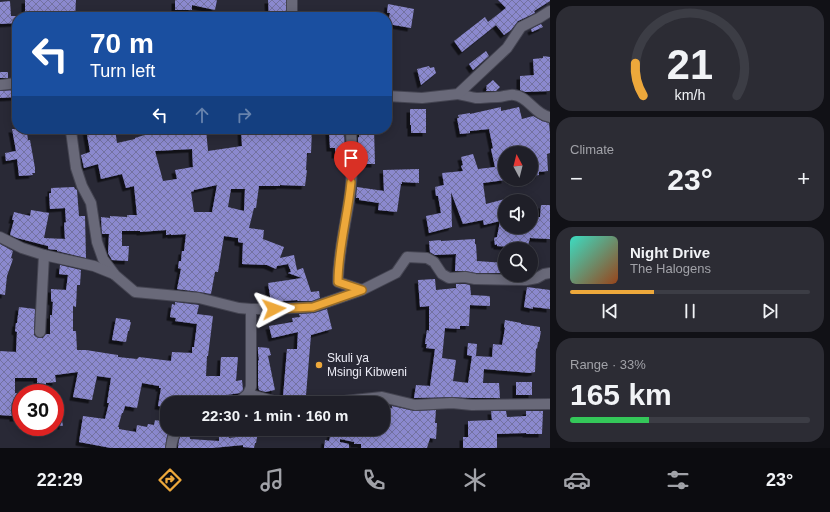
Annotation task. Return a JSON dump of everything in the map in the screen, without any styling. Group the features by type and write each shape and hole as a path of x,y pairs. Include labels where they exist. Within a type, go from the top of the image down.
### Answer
{"street":[{"path":"292,0 292,12"},
{"path":"458,94 507,48 521,28 550,11"},
{"path":"0,85 12,84"},
{"path":"392,96 422,98 458,94 476,98 514,95 521,98 539,113 550,117"},
{"path":"71,134 76,168 82,186 91,203 97,242 103,259 115,275 135,292 199,298 239,308 274,309 313,307 362,290 396,273 407,257 426,258 434,262 442,274 448,278 465,277 475,279 526,280 550,273"},
{"path":"351,134 352,160 350,192 340,256 338,282 362,290"},
{"path":"0,236 22,248 44,256 94,266 115,275"},
{"path":"40,332 44,256"},
{"path":"251,309 251,386 248,394 255,396"},
{"path":"390,399 415,405 452,403 472,406 550,404"},
{"path":"171,448 173,436"}],"building":[{"path":"25,0 76,0 75,12 25,12"},
{"path":"175,0 217,0 215,10 192,5 192,10 175,10"},
{"path":"268,0 286,0 286,12 269,12"},
{"path":"498,0 550,1 534,11 535,13 518,21 511,30 504,35 496,25 462,52 454,41 485,17 488,22 506,8"},
{"path":"10,1 12,23 0,24 0,2"},
{"path":"388,4 414,9 411,28 392,25 392,12 387,12"},
{"path":"541,24 543,27 532,32 531,29"},
{"path":"486,51 489,56 473,70 469,64"},
{"path":"543,56 550,57 550,91 525,92 520,90 520,76 534,75 533,59 543,58"},
{"path":"429,66 430,68 434,67 436,73 421,85 417,69"},
{"path":"0,72 8,72 8,78 0,78"},
{"path":"493,80 500,87 496,91 486,91 486,86"},
{"path":"12,90 12,97 0,98 0,91"},
{"path":"501,107 501,111 519,107 522,119 533,116 549,123 550,153 547,154 548,171 539,172 538,175 538,146 498,146 498,181 483,183 486,204 498,201 498,222 484,225 483,220 463,224 451,192 452,227 429,233 426,216 441,213 435,187 444,185 442,173 463,171 461,166 463,165 461,157 473,154 478,169 495,167 489,129 470,131 470,133 460,134 457,118 459,118 458,115 470,114"},
{"path":"410,109 426,109 426,133 411,133"},
{"path":"13,134 27,134 28,140 30,140 35,168 35,173 32,173 33,175 19,176 17,159 6,161 5,153 16,151"},
{"path":"87,134 116,134 117,143 135,139 148,134 206,134 208,151 242,146 241,134 312,134 311,153 307,153 305,186 259,186 256,208 254,208 249,228 264,230 263,239 284,247 280,258 294,255 297,270 303,268 311,292 319,291 320,298 312,301 297,300 271,302 268,283 302,278 288,273 291,272 288,264 277,266 276,269 267,265 242,264 243,243 238,242 238,238 224,236 218,272 215,272 211,294 177,289 181,269 178,268 179,261 181,261 182,251 184,251 186,234 166,235 166,230 140,232 122,231 122,246 129,246 128,261 112,260 108,253 109,234 102,234 101,217 110,218 110,216 127,217 127,215 137,215 134,186 126,188 122,174 101,179 98,164 84,168 81,155 90,152","holes":["192,149 193,167 175,170 177,179 163,181 155,151","217,185 212,212 194,212 191,192","231,189 245,189 244,211 228,207"]},
{"path":"329,134 344,134 345,154 335,155 335,148 330,148"},
{"path":"359,134 374,134 375,164 358,164"},
{"path":"419,169 419,183 402,182 397,212 378,210 379,203 359,200 359,198 356,198 357,187 384,191 383,170"},
{"path":"74,187 77,190 79,216 85,216 86,258 48,249 48,246 10,235 14,220 12,220 14,212 30,216 31,210 49,213 44,238 65,239 65,208 50,209 49,193 51,193 51,188"},
{"path":"541,205 550,205 550,239 530,238 529,242 498,242 498,246 497,244 495,245 494,238 497,237 498,232 498,234 538,234 538,217 540,217"},
{"path":"475,239 477,261 498,262 498,273 455,271 456,254 435,255 430,252 429,241"},
{"path":"0,244 13,251 11,258 13,259 7,276 5,295 0,294"},
{"path":"60,265 81,270 80,285 77,285 76,307 73,306 73,331 76,331 77,350 118,355 118,357 137,359 139,357 171,361 172,352 192,353 197,324 175,321 176,318 170,317 172,304 175,305 175,302 199,305 197,314 213,316 207,356 206,376 220,376 221,357 238,357 236,381 242,380 243,390 240,393 226,396 160,396 160,406 158,406 161,388 159,388 159,386 142,383 137,408 125,406 118,427 119,429 136,432 137,425 147,427 148,424 154,425 155,420 160,421 160,436 167,436 165,448 111,448 79,442 83,416 105,419 109,403 107,403 111,378 97,376 92,400 73,397 78,372 55,375 56,382 46,384 37,384 37,378 15,378 15,384 12,384 12,416 0,415 0,351 16,352 17,332 15,331 19,307 35,309 34,335 36,337 43,338 46,334 50,334 50,315 52,315 53,302 51,301 51,289 66,290 68,275 59,274"},
{"path":"435,279 436,290 456,288 456,284 465,284 470,285 471,295 490,297 490,306 470,305 469,326 460,326 460,329 445,328 442,358 456,360 453,381 468,383 472,356 467,355 468,343 477,344 476,356 492,357 493,344 502,345 505,320 540,327 541,331 539,342 537,349 536,348 535,372 530,373 484,369 483,383 499,383 500,398 414,398 416,385 430,386 435,349 426,348 427,344 425,344 427,330 429,331 429,306 420,307 418,280"},
{"path":"527,287 550,290 550,309 533,307 533,309 524,307"},
{"path":"327,309 332,329 311,335 306,395 283,396 287,349 297,349 298,332 272,338 269,326 293,322 292,318 300,317 299,314 314,313"},
{"path":"116,318 130,320 131,322 126,342 112,340"},
{"path":"258,347 269,348 271,355 268,356 275,390 265,392 259,390"},
{"path":"516,382 532,382 532,395 516,395"},
{"path":"392,406 414,411 436,410 436,439 430,438 427,448 361,448 361,444 354,444 354,442 340,439 340,442 349,444 349,448 324,448 325,440 329,441 330,436 390,436 390,408 392,408"},
{"path":"491,411 506,411 507,417 526,416 526,411 543,411 542,434 497,434 497,448 463,448 463,437 468,437 468,421 492,420"},
{"path":"181,436 190,437 190,439 219,441 219,436 228,436 229,438 257,436 254,448 243,447 243,445 212,448 178,448"}],"place":[{"name":"Skuli ya Msingi Kibweni","path":"319,365"}],"route":[{"path":"274,309 313,307 362,290 338,282 340,256 351,182"}]}
